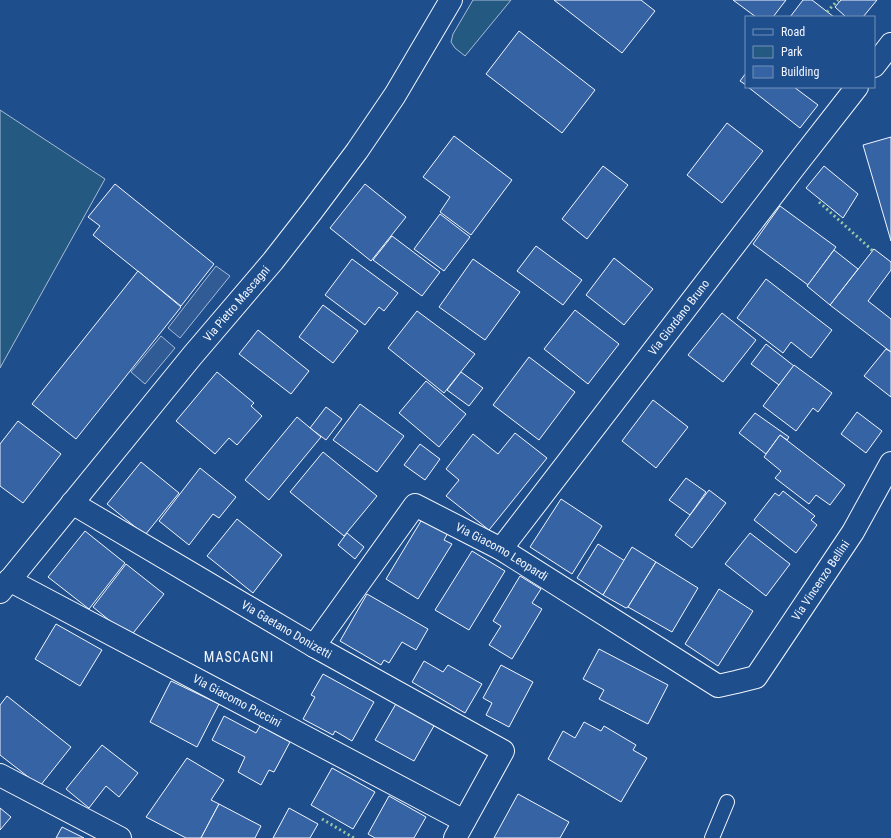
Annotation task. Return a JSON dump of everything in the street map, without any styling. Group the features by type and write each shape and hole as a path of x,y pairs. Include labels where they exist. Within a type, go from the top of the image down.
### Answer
{"street":[{"name":"Via Pietro Mascagni","path":"5,586 312,211 357,151 395,95 451,0"},
{"path":"875,65 891,44"},
{"name":"Via Giordano Bruno","path":"501,549 856,88"},
{"name":"Via Vincenzo Bellini","path":"736,682 756,677 853,532 891,463"},
{"name":"Via Gaetano Donizetti","path":"72,503 314,646 503,750 460,830"},
{"name":"Via Giacomo Leopardi","path":"314,646 415,505 501,549 718,686 736,682"},
{"name":"Via Giacomo Puccini","path":"5,586 460,830"},
{"path":"0,774 120,838"}],"lane":[{"path":"712,838 727,802"}],"green space":[{"path":"473,0 511,0 465,56 455,48 451,42 453,34"},
{"path":"0,110 105,179 0,368"}],"shaded area":[{"path":"216,266 230,276 180,338 168,328"},
{"path":"161,336 175,348 145,384 131,372"}],"building":[{"path":"554,0 641,0 655,11 622,53"},
{"path":"733,0 786,0 774,16 755,16"},
{"path":"803,0 812,0 833,16 791,16"},
{"path":"841,0 877,0 864,16 845,16 835,7"},
{"path":"519,31 595,90 562,133 486,74"},
{"path":"745,74 745,84 740,81"},
{"path":"749,88 795,88 818,105 800,128"},
{"path":"727,123 763,151 722,203 687,175"},
{"path":"454,136 512,180 471,235 440,212 450,197 423,177"},
{"path":"891,137 891,241 863,145"},
{"path":"603,166 628,185 587,239 562,219"},
{"path":"824,166 858,194 843,218 806,188"},
{"path":"115,184 214,264 181,306 93,235 100,226 88,217"},
{"path":"365,184 406,217 371,261 330,228"},
{"path":"780,206 836,247 808,285 753,244"},
{"path":"440,214 470,237 444,271 414,249"},
{"path":"392,236 440,272 422,296 373,260"},
{"path":"536,246 582,280 563,305 517,271"},
{"path":"874,249 891,262 891,270 868,301 891,319 891,352 830,305"},
{"path":"834,250 858,269 830,305 807,286"},
{"path":"614,258 653,289 624,325 586,295"},
{"path":"352,259 398,293 384,311 379,307 365,325 325,295"},
{"path":"473,259 520,292 485,340 439,307"},
{"path":"138,271 181,307 76,439 32,404"},
{"path":"766,279 832,330 811,358 791,342 783,353 737,318"},
{"path":"323,305 358,331 333,363 299,337"},
{"path":"575,310 619,344 588,384 544,349"},
{"path":"417,311 475,354 444,393 388,348"},
{"path":"722,313 756,340 723,382 688,355"},
{"path":"258,330 309,371 291,394 239,354"},
{"path":"766,344 794,366 779,385 751,364"},
{"path":"886,349 891,352 891,397 864,376"},
{"path":"529,357 575,392 539,440 493,405"},
{"path":"794,365 832,393 818,412 813,408 796,431 763,406"},
{"path":"217,372 254,403 251,406 262,416 237,445 229,438 215,454 176,421"},
{"path":"461,372 483,388 469,406 447,390"},
{"path":"426,381 466,414 439,447 399,413"},
{"path":"653,400 688,427 656,468 622,441"},
{"path":"360,404 404,436 377,472 333,440"},
{"path":"326,407 342,419 326,440 310,428"},
{"path":"857,412 882,431 866,453 841,434"},
{"path":"755,413 789,437 787,440 780,435 766,454 739,433"},
{"path":"297,417 321,437 269,500 245,480"},
{"path":"18,421 61,454 23,503 0,486 0,444"},
{"path":"515,433 547,458 489,530 446,496 459,480 446,469 473,434 498,454"},
{"path":"780,435 845,485 830,505 816,495 809,504 775,478 781,471 764,457"},
{"path":"420,444 440,459 425,480 404,465"},
{"path":"323,452 377,496 344,536 290,492"},
{"path":"141,462 179,493 145,535 107,504"},
{"path":"200,468 236,497 219,518 213,514 189,545 159,521"},
{"path":"686,478 706,492 690,515 669,500"},
{"path":"709,490 726,503 692,548 675,535"},
{"path":"783,491 815,516 811,520 817,525 796,553 754,520 775,493 779,496"},
{"path":"561,499 602,526 572,574 530,547"},
{"path":"424,516 449,531 444,540 452,544 418,599 386,579"},
{"path":"237,519 282,555 253,593 207,556"},
{"path":"85,531 125,563 89,609 48,577"},
{"path":"347,533 364,547 355,559 338,545"},
{"path":"750,533 790,564 766,596 725,564"},
{"path":"598,544 625,561 603,595 577,578"},
{"path":"632,547 656,562 626,608 603,595"},
{"path":"472,551 505,571 469,630 435,610"},
{"path":"656,562 698,588 672,632 628,607"},
{"path":"126,564 164,594 130,637 93,607"},
{"path":"520,576 541,589 532,603 542,609 512,659 489,645 501,626 493,621"},
{"path":"719,589 753,611 718,666 685,644"},
{"path":"367,594 428,629 416,650 402,642 389,663 384,660 381,665 340,641"},
{"path":"56,624 102,650 80,686 35,659"},
{"path":"599,649 668,685 648,724 599,699 604,690 583,679"},
{"path":"424,661 443,672 448,665 482,684 465,713 412,682"},
{"path":"501,665 533,682 509,727 486,715 492,703 483,698"},
{"path":"323,674 374,702 352,741 335,731 333,735 303,719 315,697 311,695"},
{"path":"171,681 219,704 197,747 150,722"},
{"path":"7,696 71,747 40,786 0,755 0,705"},
{"path":"397,702 435,724 414,761 375,740"},
{"path":"224,716 256,733 260,726 290,742 274,772 269,770 261,785 238,772 245,757 212,740"},
{"path":"584,722 601,731 604,726 636,745 633,750 647,758 621,802 548,759 563,731 575,738"},
{"path":"102,745 138,773 119,797 106,786 89,808 66,789"},
{"path":"187,758 224,780 211,800 219,804 201,838 186,838 146,817"},
{"path":"332,768 375,792 353,829 311,805"},
{"path":"518,794 569,822 560,838 494,838"},
{"path":"389,796 426,817 414,838 375,838 368,834"},
{"path":"219,804 261,826 255,838 201,838"},
{"path":"0,808 11,817 0,830"},
{"path":"289,808 318,824 310,838 273,838"},
{"path":"62,827 84,838 56,838"}],"hedge":[{"path":"827,12 838,0"},
{"path":"819,202 873,251"},
{"path":"322,819 354,838"}],"district":[{"name":"MASCAGNI","path":"239,657"}]}
